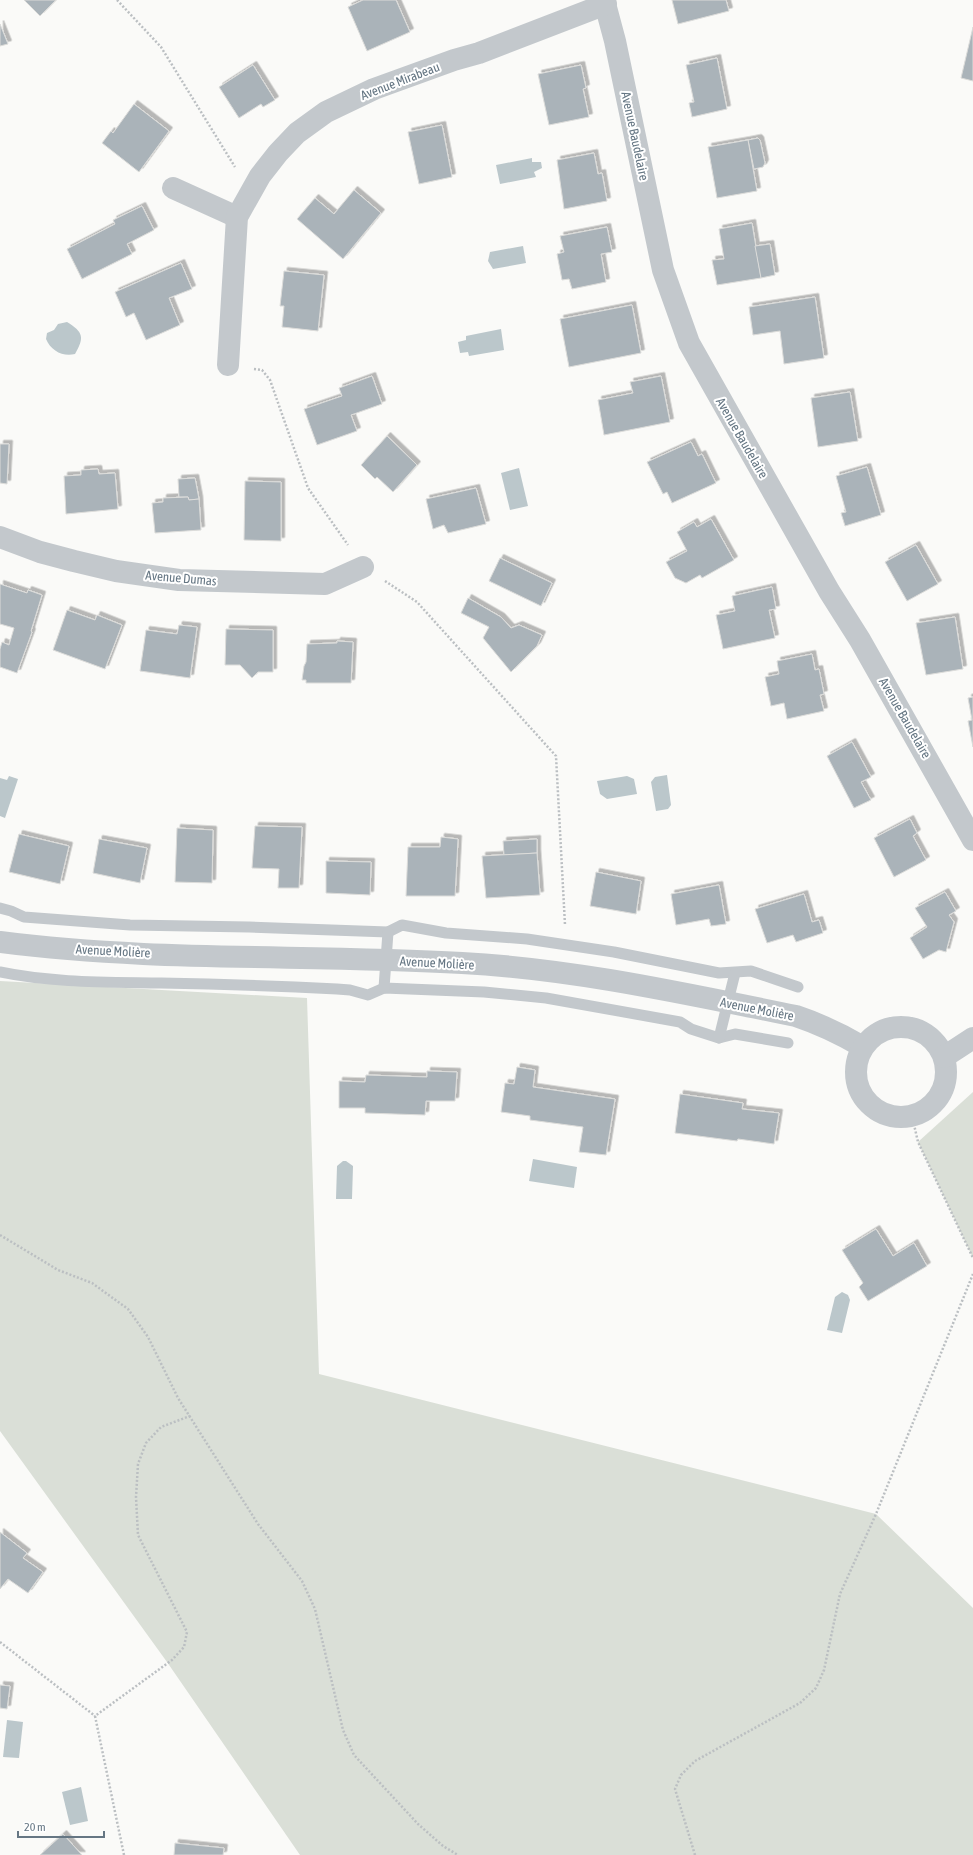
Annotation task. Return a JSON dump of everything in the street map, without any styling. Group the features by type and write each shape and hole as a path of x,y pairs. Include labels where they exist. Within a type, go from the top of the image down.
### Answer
{"street":[{"name":"Avenue Mirabeau","path":"228,365 238,217 251,192 278,152 297,133 331,109 374,90 454,60 479,53 605,2"},
{"name":"Avenue Baudelaire","path":"605,2 616,41 663,270 689,342 829,592 864,646 973,840"},
{"path":"173,188 238,217"},
{"name":"Avenue Dumas","path":"0,537 40,552 74,561 116,571 180,580 325,584 363,567"},
{"name":"Avenue Molière","path":"0,942 111,952 463,963 565,972 796,1016 837,1032 863,1047"},
{"path":"902,1026 923,1032 932,1038 944,1057 946,1070 943,1089 935,1101 925,1110 912,1116 898,1116 883,1112 870,1103 864,1096 858,1083 858,1059 863,1047 876,1035 893,1028 902,1026"},
{"path":"944,1057 973,1038"}],"lane":[{"path":"0,908 24,917 130,925 257,927 388,932 402,925 446,933 494,935 565,944 678,964 719,973 752,971 798,987"},
{"path":"384,988 388,932"},
{"path":"0,972 38,977 102,982 234,984 343,989 368,995 384,988 484,992 546,998 680,1022 691,1029 719,1038 735,1034 788,1043"},
{"path":"719,1038 735,973"}],"path":[{"path":"117,0 161,47 251,192"},
{"path":"228,365 262,370 270,380 308,488 363,567 417,602 556,756 565,944"},
{"path":"912,1116 918,1142 973,1258"},
{"path":"0,1235 58,1270 92,1283 128,1309 148,1337 178,1398 258,1524 302,1581 315,1609 343,1730 354,1755 418,1824 442,1846 458,1855"},
{"path":"695,1855 675,1789 681,1775 695,1761 800,1703 816,1688 824,1670 840,1594 876,1514 973,1274"},
{"path":"95,1716 172,1660 184,1647 187,1632 138,1535 136,1497 138,1464 146,1443 161,1427 190,1416"},
{"path":"0,1642 95,1716 124,1855"}],"shaded area":[{"path":"532,158 532,162 541,162 542,168 534,172 536,177 500,184 496,165"},
{"path":"523,246 526,263 493,269 488,261 490,252"},
{"path":"67,322 81,335 80,343 75,354 71,355 62,354 54,350 46,339 47,333 54,330 58,324"},
{"path":"501,329 504,350 469,356 468,352 460,353 458,342 466,340 466,336"},
{"path":"519,468 528,506 510,510 501,473"},
{"path":"667,775 671,805 668,809 656,811 651,782 655,777"},
{"path":"9,776 18,779 5,818 0,816 0,778 7,780"},
{"path":"627,776 634,779 637,794 607,799 600,794 597,781"},
{"path":"0,981 307,998 319,1374 876,1514 973,1608 973,1855 300,1855 167,1662 0,1431"},
{"path":"973,1092 973,1258 918,1142"},
{"path":"533,1159 577,1167 574,1188 529,1181"},
{"path":"343,1161 346,1161 353,1166 352,1199 336,1199 337,1166"},
{"path":"842,1292 848,1295 850,1300 842,1333 827,1330 835,1297"},
{"path":"7,1720 23,1722 19,1758 3,1757"},
{"path":"81,1787 88,1821 70,1825 62,1792"}],"building":[{"path":"24,0 56,0 40,16"},
{"path":"363,0 396,0 410,32 367,51 348,7"},
{"path":"672,0 726,0 729,11 678,24"},
{"path":"0,24 8,44 0,46"},
{"path":"973,27 973,81 961,78"},
{"path":"717,58 727,109 692,117 689,103 694,102 686,65"},
{"path":"253,65 275,100 263,107 261,104 239,118 219,87"},
{"path":"581,65 586,88 583,89 589,117 549,125 538,74"},
{"path":"134,104 169,131 139,172 102,143 111,131 113,133"},
{"path":"442,125 452,177 419,184 408,132"},
{"path":"758,138 760,140 765,163 763,167 754,169 748,140"},
{"path":"748,140 757,191 717,198 708,147"},
{"path":"594,153 598,174 602,173 607,201 564,209 557,160"},
{"path":"354,190 381,213 343,259 297,219 315,198 334,214"},
{"path":"142,206 154,230 127,244 132,254 82,279 67,249 115,224 113,220"},
{"path":"752,223 761,278 717,285 712,260 724,259 719,229"},
{"path":"607,227 612,252 601,254 606,282 572,289 569,279 562,280 557,254 564,252 560,236"},
{"path":"770,244 775,275 761,278 755,246"},
{"path":"181,263 192,289 169,298 180,325 146,340 134,313 126,317 115,292"},
{"path":"284,271 324,275 318,331 282,327 284,306 280,306"},
{"path":"815,297 824,358 784,364 780,331 753,335 749,307"},
{"path":"632,305 641,353 569,367 560,319"},
{"path":"372,376 382,404 351,415 357,431 317,445 304,409 342,396 339,388"},
{"path":"661,376 670,422 604,435 598,400 633,393 630,382"},
{"path":"850,392 858,441 818,447 811,398"},
{"path":"387,436 417,465 393,492 377,477 375,479 361,465"},
{"path":"691,442 698,456 702,454 716,483 672,503 667,492 663,494 647,462"},
{"path":"0,444 9,444 7,484 0,483"},
{"path":"867,467 881,515 845,526 841,513 846,512 836,476"},
{"path":"98,469 99,474 115,473 118,509 66,514 64,476 81,475 81,470"},
{"path":"195,478 199,499 189,500 188,497 179,497 178,479"},
{"path":"245,481 281,482 281,541 244,540"},
{"path":"476,488 486,524 448,533 444,525 433,529 426,499"},
{"path":"188,497 189,500 199,499 201,530 155,533 152,503 163,502 163,498"},
{"path":"711,519 734,560 702,578 700,575 686,583 675,578 666,562 687,551 677,532 694,522 697,527"},
{"path":"916,545 938,584 907,601 885,562"},
{"path":"500,558 552,583 541,606 489,581"},
{"path":"0,584 27,593 28,590 42,595 31,631 32,632 17,673 0,667 0,649 2,642 9,645 14,628 0,624"},
{"path":"772,587 776,609 769,610 775,638 723,649 716,615 735,611 732,596"},
{"path":"468,598 501,617 511,628 519,625 542,635 537,646 511,672 483,638 489,627 461,613"},
{"path":"67,610 95,620 97,615 122,625 105,669 53,650"},
{"path":"955,617 963,669 926,675 916,623"},
{"path":"179,625 197,627 190,678 140,671 146,630 177,634"},
{"path":"226,629 273,630 273,672 258,672 252,678 240,665 225,665"},
{"path":"337,641 353,642 351,683 306,683 306,680 302,680 306,662 307,644 337,643"},
{"path":"812,654 815,670 819,669 824,694 820,695 824,711 787,719 784,703 771,706 765,677 779,674 777,661"},
{"path":"973,697 973,747 968,721 972,720 968,698"},
{"path":"852,742 871,777 861,782 871,800 854,808 827,756"},
{"path":"910,819 917,833 913,836 926,860 894,877 874,838"},
{"path":"255,826 302,827 299,888 278,888 279,869 252,868"},
{"path":"177,828 213,830 212,883 175,882"},
{"path":"19,834 69,846 60,884 9,872"},
{"path":"441,837 458,839 455,896 406,896 408,847 440,847"},
{"path":"99,839 147,848 140,883 93,873"},
{"path":"537,839 537,853 504,855 503,841"},
{"path":"537,853 540,895 486,898 482,856"},
{"path":"326,861 371,862 370,895 326,893"},
{"path":"596,872 641,881 636,914 590,906"},
{"path":"719,885 726,924 711,926 709,919 676,925 671,894"},
{"path":"945,892 956,911 949,915 954,922 946,952 939,950 923,959 910,938 927,927 915,908"},
{"path":"804,894 812,922 819,920 823,933 796,942 793,935 767,943 755,909"},
{"path":"517,1067 535,1070 533,1087 615,1099 606,1155 579,1152 583,1127 530,1120 530,1116 501,1112 505,1083 514,1084"},
{"path":"427,1071 457,1072 455,1101 426,1101 425,1115 365,1113 365,1108 339,1108 339,1081 365,1082 366,1075 427,1077"},
{"path":"680,1094 743,1103 742,1109 779,1113 774,1144 675,1133"},
{"path":"876,1229 893,1256 914,1243 927,1266 868,1301 859,1287 863,1283 842,1250"},
{"path":"0,1532 27,1553 23,1558 43,1572 28,1593 8,1579 0,1589"},
{"path":"0,1685 10,1686 7,1709 0,1708"},
{"path":"63,1834 82,1855 40,1855"},
{"path":"175,1843 224,1848 223,1855 174,1855"}]}
